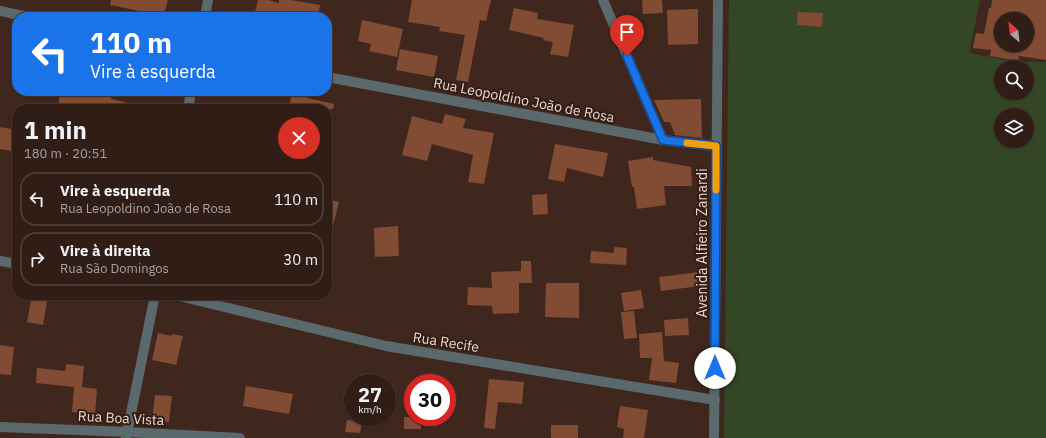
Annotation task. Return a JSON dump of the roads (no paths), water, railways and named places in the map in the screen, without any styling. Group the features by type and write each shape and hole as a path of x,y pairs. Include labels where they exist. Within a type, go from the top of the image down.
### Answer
{"street":[{"path":"206,12 208,0"},
{"path":"603,0 663,140"},
{"name":"Avenida Alfieiro Zanardi","path":"714,438 718,0"},
{"path":"0,11 12,14"},
{"name":"Rua Leopoldino João de Rosa","path":"332,78 663,140 716,146"},
{"path":"0,261 12,263"},
{"path":"126,435 154,300"},
{"name":"Rua Recife","path":"196,300 386,346 715,400"},
{"name":"Rua Boa Vista","path":"0,427 126,435 240,438"}]}
